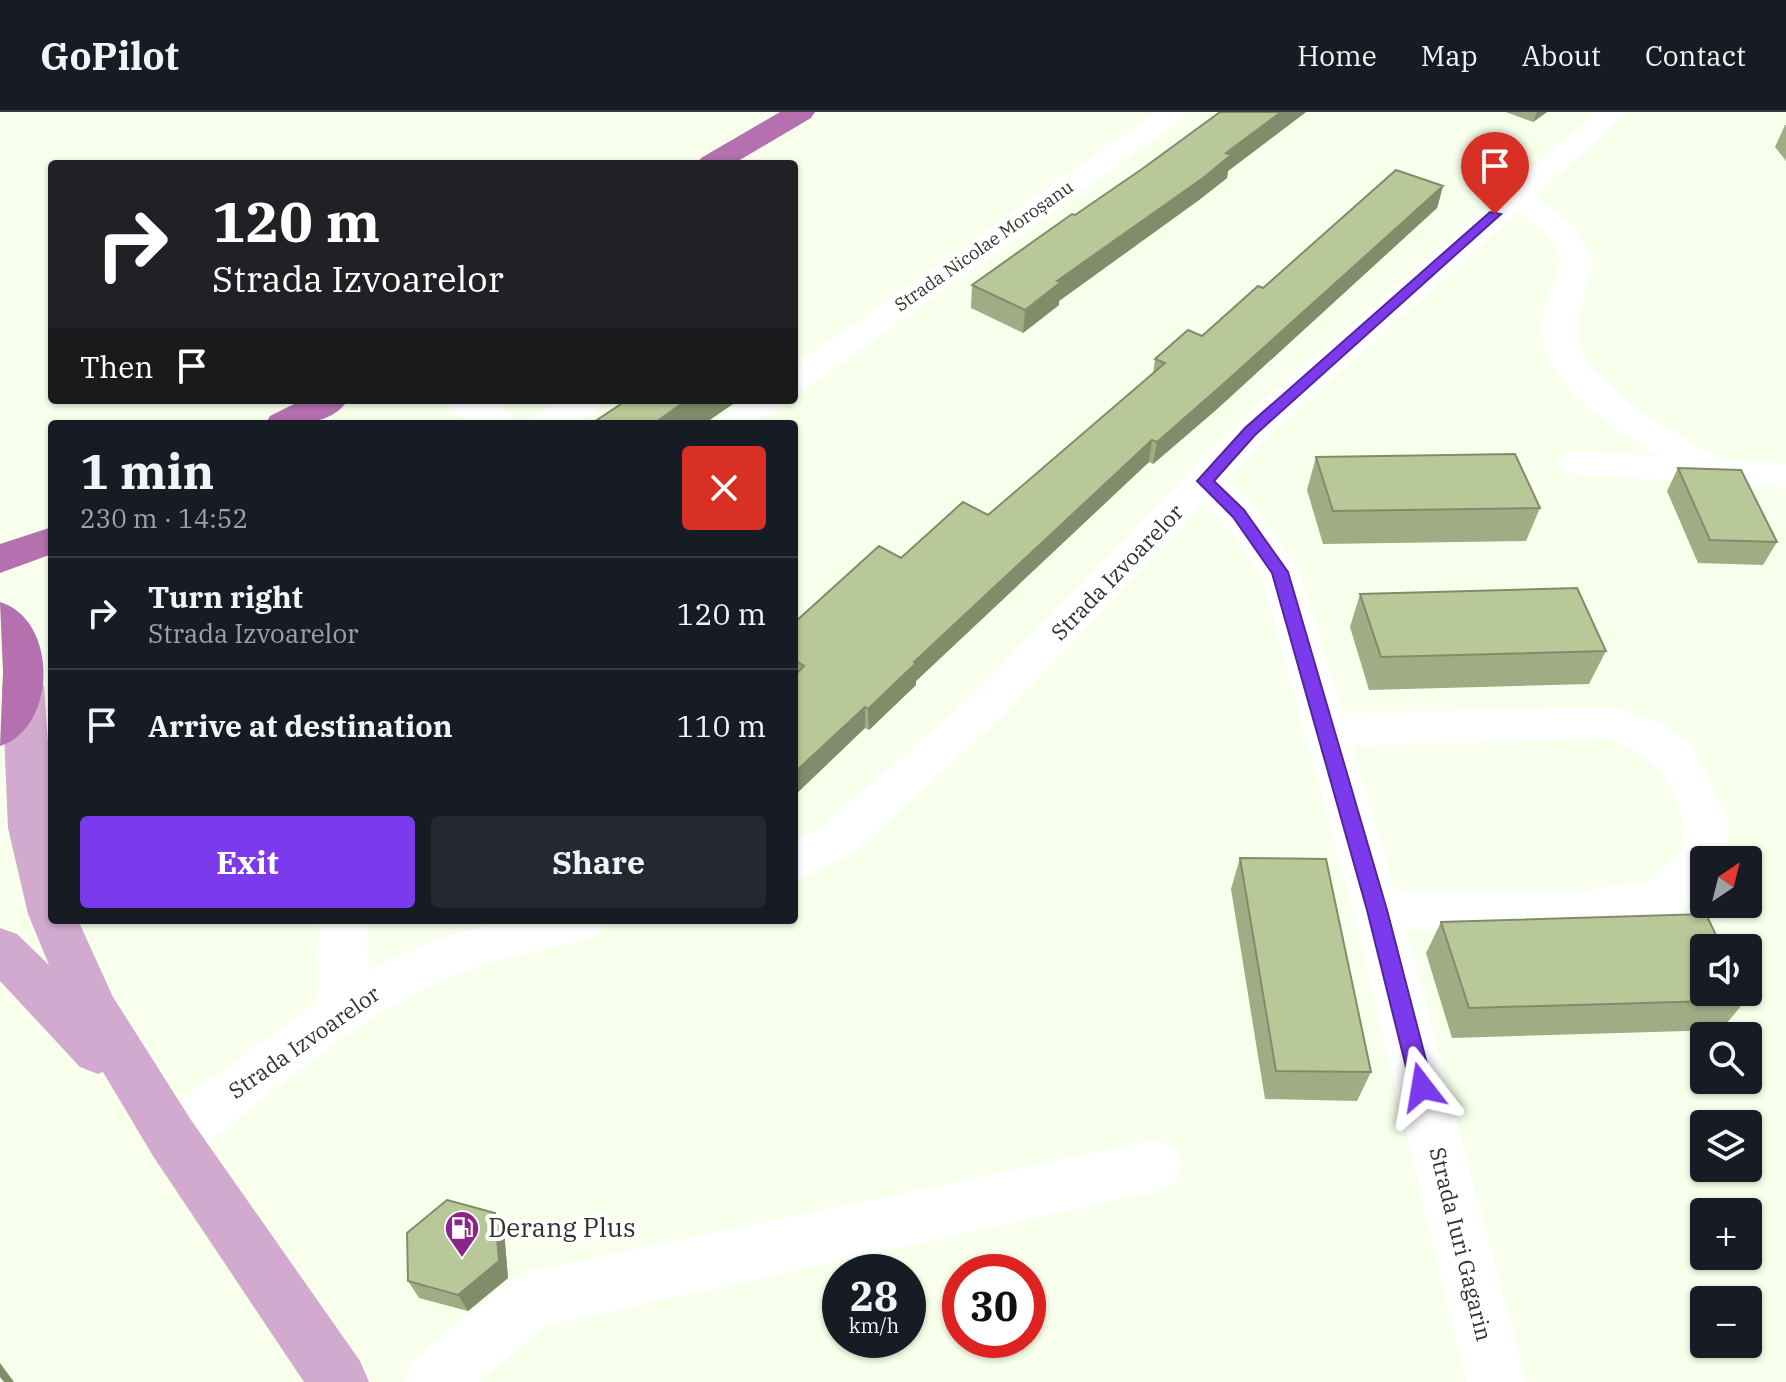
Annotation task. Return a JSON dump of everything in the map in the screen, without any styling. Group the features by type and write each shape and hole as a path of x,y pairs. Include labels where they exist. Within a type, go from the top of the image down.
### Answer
{"highway":[{"path":"719,160 801,112"},
{"path":"291,420 322,404"},
{"path":"314,420 332,404"},
{"path":"0,559 48,541"},
{"path":"0,617 16,633 25,657 23,686"},
{"path":"0,729 23,686 48,654"}],"main road":[{"path":"23,686 31,828 48,898"},
{"path":"56,924 94,1011 172,1138 339,1382"},
{"path":"0,949 67,1015 172,1138"}],"street":[{"name":"Strada Nicolae Moroșanu","path":"798,378 1174,112"},
{"name":"Strada Izvoarelor","path":"798,861 840,838 984,709 1250,432 1613,112"},
{"path":"1517,195 1562,232 1577,261 1558,330 1565,359 1593,394 1710,470"},
{"path":"466,404 496,420"},
{"path":"557,420 582,404"},
{"path":"739,420 761,404"},
{"path":"1577,463 1786,475"},
{"name":"Strada Iuri Gagarin","path":"1205,481 1238,513 1280,572 1377,910 1496,1382"},
{"path":"1325,730 1611,723 1645,735 1674,754 1704,815 1704,859 1663,899 1584,910 1377,910"},
{"path":"343,924 343,1011"},
{"name":"Strada Izvoarelor","path":"172,1138 343,1011 389,983 445,957 568,924"},
{"path":"433,1382 531,1300 1155,1166"}],"building":[{"path":"1220,112 1281,112 1226,153 1231,155 1203,178 1057,281 1061,282 1025,310 972,285 1142,169"},
{"path":"1396,170 1443,186 1157,442 1152,440 914,662 868,709 865,707 798,769 798,672 804,666 798,662 798,619 879,546 901,558 963,502 988,515 1165,363 1155,359 1188,330 1202,336 1258,286 1263,288"},
{"path":"621,404 681,404 659,420 597,420"},
{"path":"1515,454 1540,508 1333,511 1316,457"},
{"path":"1678,468 1741,470 1777,542 1710,540"},
{"path":"1577,588 1606,651 1381,657 1360,594"},
{"path":"1240,858 1326,859 1371,1072 1276,1071"},
{"path":"1690,914 1690,918 1708,918 1715,934 1690,934 1690,1002 1469,1008 1441,922"},
{"path":"447,1200 495,1213 499,1261 458,1295 408,1281 407,1233"}],"place":[{"name":"Derang Plus","path":"462,1259"}],"route":[{"path":"1422,1087 1377,910 1280,572 1238,513 1205,481 1250,432 1495,214"}]}
